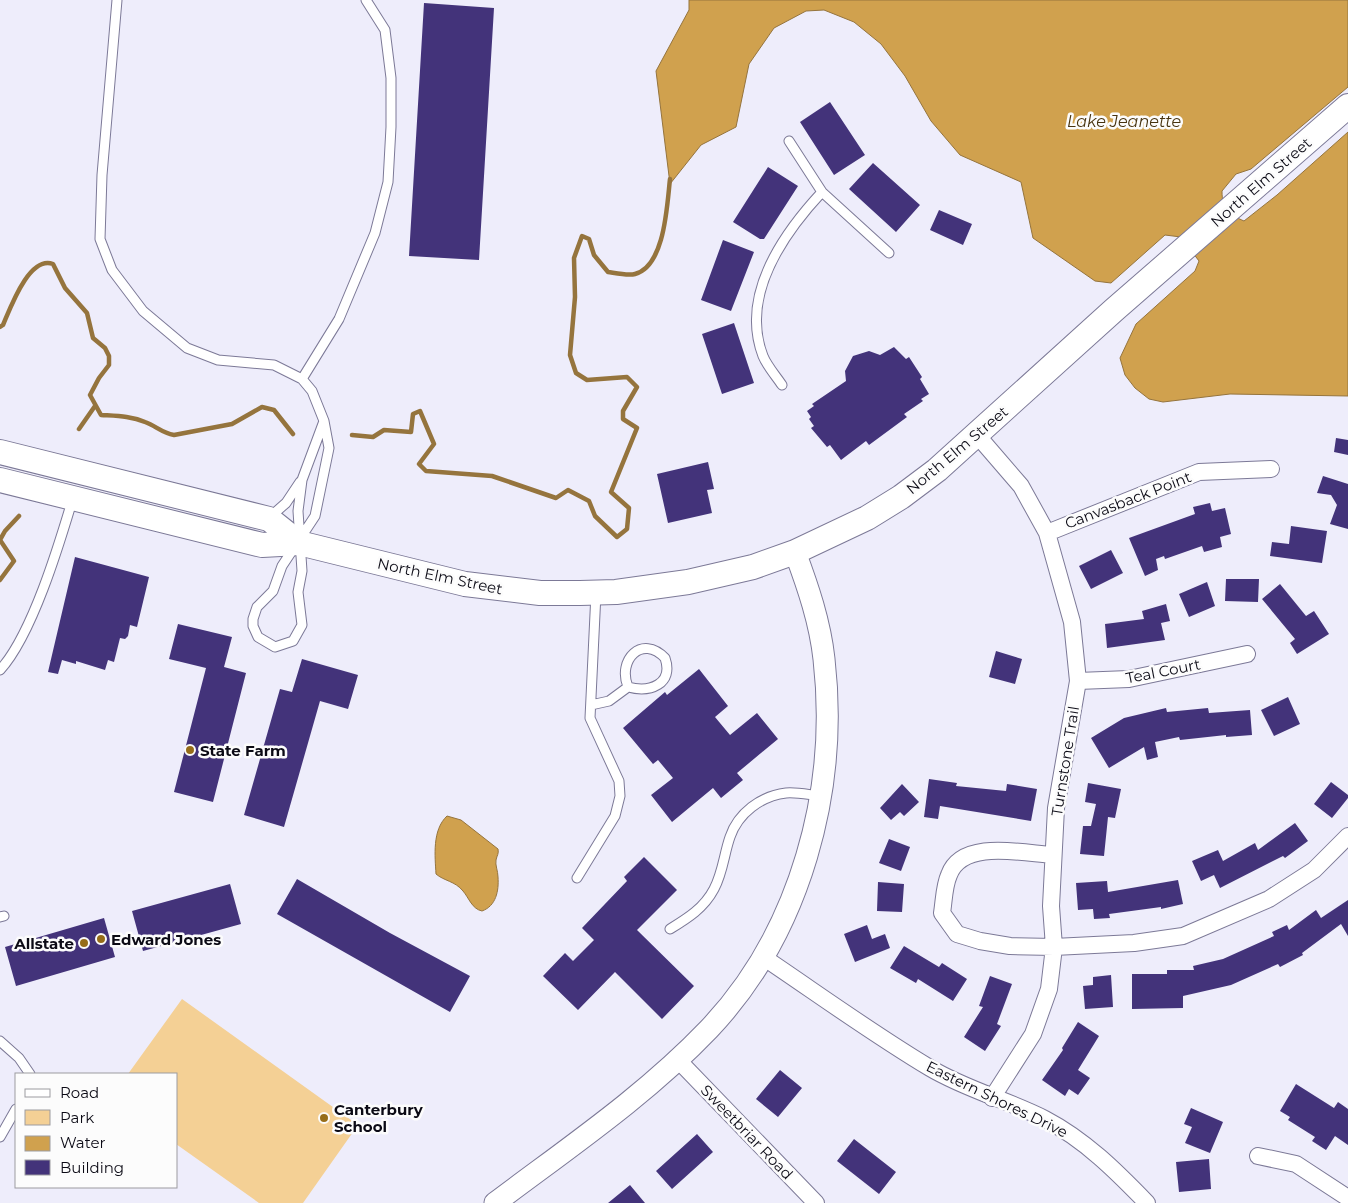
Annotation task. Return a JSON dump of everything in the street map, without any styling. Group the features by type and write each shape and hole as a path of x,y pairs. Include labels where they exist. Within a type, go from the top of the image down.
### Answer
{"main road":[{"name":"North Elm Street","path":"0,480 262,545 299,543 465,584 540,593 596,593 654,588 753,567 795,552 866,518 901,497 978,435 1175,257 1348,106"},
{"name":"North Elm Street","path":"0,452 269,519 299,543"}],"street":[{"name":"Turnstone Trail","path":"978,435 1021,486 1047,533 1072,622 1078,681 1056,808 1052,855 1051,906 1054,948 1049,989 1033,1034 992,1098"},
{"name":"Canvasback Point","path":"1047,533 1199,472 1271,469"},
{"path":"495,1203 612,1116 678,1060 734,1000 763,957 796,888 810,843 821,796 827,740 827,693 824,658 810,594 795,552"},
{"name":"Teal Court","path":"1078,681 1129,679 1247,654"},
{"path":"1052,855 980,850 961,858 949,874 942,913 957,934 980,942 1010,946 1054,948 1134,943 1183,936 1269,899 1314,870 1348,836"},
{"name":"Eastern Shores Drive","path":"763,957 930,1068 960,1084 1044,1119 1076,1138 1107,1162 1147,1203"},
{"name":"Sweetbriar Road","path":"678,1060 816,1203"},
{"path":"1258,1156 1296,1164 1348,1198"}],"lane":[{"path":"117,0 102,175 100,239 112,270 143,311 187,348 218,360 274,365 302,379 312,391 324,421 329,448 315,516 299,543 282,566 273,591 254,613 254,632 268,645 288,645 300,631 302,618 298,592 302,571 299,543 298,511 302,480 324,421"},
{"path":"302,379 339,319 375,233 388,182 391,78 385,30 366,0"},
{"path":"789,141 822,192 888,253"},
{"path":"782,385 764,356 755,319 761,284 782,245 803,212 822,192"},
{"path":"269,519 286,503 302,480"},
{"path":"0,670 19,643 34,610 74,498"},
{"path":"576,878 615,816 620,796 619,780 590,718 596,593"},
{"path":"645,648 653,649 665,658 667,672 664,681 658,687 640,690 628,687 625,673 627,662 632,655 645,648"},
{"path":"591,705 609,701 628,687"},
{"path":"670,929 697,913 714,889 723,866 730,836 745,811 767,797 788,793 821,796"},
{"path":"0,1041 19,1058 29,1073"},
{"path":"0,1137 15,1111"}],"green space":[{"path":"182,999 358,1125 303,1203 259,1203 178,1145 178,1073 129,1073"}],"water":[{"name":"Lake Jeanette","path":"689,0 1348,0 1348,87 1251,169 1236,174 1222,191 1223,202 1227,210 1244,221 1277,195 1348,132 1348,396 1230,394 1163,402 1149,399 1135,388 1125,375 1120,358 1136,324 1195,271 1199,261 1181,237 1165,235 1111,283 1095,281 1033,238 1021,182 960,155 931,121 905,76 881,44 854,22 824,10 806,11 774,28 749,64 736,127 701,145 670,184 656,71 689,10"},
{"path":"447,816 461,820 498,849 496,862 498,888 496,897 491,906 482,911 473,906 460,888 436,874 435,851 437,836 442,822"}],"building":[{"path":"424,3 494,8 479,260 409,256"},
{"path":"830,102 865,155 834,175 800,122"},
{"path":"873,163 920,205 896,232 849,189"},
{"path":"768,167 798,186 764,239 760,239 733,222"},
{"path":"939,210 972,224 963,245 930,230"},
{"path":"723,240 754,252 731,311 701,300"},
{"path":"734,323 754,383 722,394 702,334"},
{"path":"894,347 906,359 909,357 922,377 920,379 929,394 921,399 923,401 904,414 907,417 869,445 866,441 841,460 830,445 827,447 811,428 814,426 809,419 811,417 807,411 814,406 812,404 846,381 845,371 853,356 869,351 880,355"},
{"path":"1336,438 1348,440 1348,455 1334,452"},
{"path":"708,462 714,489 707,490 712,513 668,523 657,474"},
{"path":"1323,476 1348,484 1348,529 1330,524 1337,505 1331,495 1317,493"},
{"path":"1210,503 1212,511 1225,508 1231,534 1220,537 1222,547 1204,552 1202,546 1165,559 1164,556 1156,559 1158,570 1145,576 1129,538 1195,514 1193,507"},
{"path":"1291,526 1327,531 1322,563 1270,556 1272,542 1289,544"},
{"path":"1111,550 1123,573 1091,589 1079,566"},
{"path":"75,557 149,577 137,627 130,625 128,636 125,639 120,638 114,662 108,660 105,670 76,661 76,664 62,660 58,674 48,672"},
{"path":"1226,579 1259,579 1258,602 1225,601"},
{"path":"1207,582 1215,606 1189,617 1179,594"},
{"path":"1280,584 1306,616 1314,611 1329,634 1297,654 1290,643 1295,639 1262,599"},
{"path":"1166,604 1170,621 1161,623 1165,640 1107,648 1105,624 1144,619 1142,611"},
{"path":"178,624 232,637 224,667 246,673 213,802 174,792 206,668 169,659"},
{"path":"996,651 1022,659 1015,684 989,677"},
{"path":"302,659 358,675 348,709 320,701 284,827 244,815 280,689 292,692"},
{"path":"699,669 728,706 715,717 730,735 757,713 778,739 737,773 743,780 721,798 713,788 672,822 651,795 673,778 658,760 653,764 623,728 665,692 667,695"},
{"path":"1288,697 1300,724 1274,736 1261,710"},
{"path":"1166,708 1167,712 1208,708 1209,713 1250,710 1252,735 1226,737 1226,735 1180,740 1179,737 1155,742 1158,757 1147,760 1144,747 1109,768 1091,738 1124,718"},
{"path":"929,779 957,783 956,786 1006,791 1007,784 1037,789 1031,821 940,806 938,819 924,817"},
{"path":"1331,782 1348,795 1348,798 1332,818 1314,804"},
{"path":"1088,783 1121,789 1115,818 1108,817 1104,856 1080,854 1083,826 1091,826 1096,804 1085,802"},
{"path":"902,784 919,802 904,816 900,812 891,820 880,808"},
{"path":"1295,823 1308,841 1285,858 1283,856 1220,888 1214,875 1201,881 1192,861 1218,850 1223,861 1255,843 1258,850"},
{"path":"889,839 910,847 901,871 879,863"},
{"path":"644,857 677,890 637,930 694,986 662,1019 615,972 578,1010 543,976 565,953 573,961 594,940 582,928 627,881 624,877"},
{"path":"297,879 390,933 470,976 450,1012 277,914"},
{"path":"1178,880 1183,904 1161,909 1161,907 1109,914 1110,918 1094,919 1093,909 1078,910 1076,883 1107,881 1108,892"},
{"path":"878,882 904,884 902,912 877,911"},
{"path":"230,884 241,924 143,951 132,911"},
{"path":"1348,900 1348,936 1341,924 1302,953 1303,955 1280,967 1278,964 1231,985 1183,996 1183,1008 1132,1009 1132,974 1167,974 1167,970 1194,970 1193,966 1223,959 1274,936 1272,932 1287,925 1289,930 1316,910 1321,918"},
{"path":"104,918 115,957 16,986 5,947"},
{"path":"867,925 872,939 885,934 890,948 855,962 844,934"},
{"path":"904,946 939,967 942,963 967,979 953,1001 918,979 916,983 890,968"},
{"path":"1111,975 1113,1007 1085,1009 1083,986 1093,985 1093,977"},
{"path":"990,976 1012,984 997,1024 1001,1026 985,1051 964,1037 983,1007 979,1006"},
{"path":"1078,1022 1099,1036 1078,1070 1090,1078 1078,1095 1069,1089 1065,1096 1042,1080 1063,1050 1062,1048"},
{"path":"780,1070 802,1088 778,1117 756,1099"},
{"path":"1296,1084 1334,1108 1338,1102 1348,1109 1348,1145 1335,1136 1326,1150 1312,1141 1315,1137 1288,1120 1290,1117 1280,1111"},
{"path":"1191,1108 1223,1122 1210,1153 1185,1143 1192,1127 1184,1124"},
{"path":"697,1134 713,1152 672,1189 656,1171"},
{"path":"854,1139 896,1172 879,1194 837,1161"},
{"path":"1209,1159 1211,1189 1179,1192 1176,1162"},
{"path":"630,1185 645,1203 608,1203"}],"waterway":[{"path":"352,435 373,437 384,430 411,432 413,414 420,411 434,444 419,464 426,471 492,476 556,498 568,490 589,501 595,516 617,537 627,529 629,508 611,492 637,428 623,419 623,411 637,387 627,377 587,380 576,373 570,355 575,297 574,258 582,236 589,239 594,255 608,272 632,275 645,269 653,259 663,233 670,179"},
{"path":"0,327 3,325 28,275 36,267 44,263 53,264 65,288 87,313 93,338 105,348 109,356 109,365 90,395 101,415 134,419 174,435 232,424 262,407 274,410 293,434"},
{"path":"79,429 95,406"},
{"path":"0,580 14,561 0,540 5,531 19,516"}],"place":[{"name":"State Farm","path":"190,750"},
{"name":"Edward Jones","path":"101,939"},
{"name":"Allstate","path":"84,943"},
{"name":"Canterbury School","path":"324,1118"}]}
